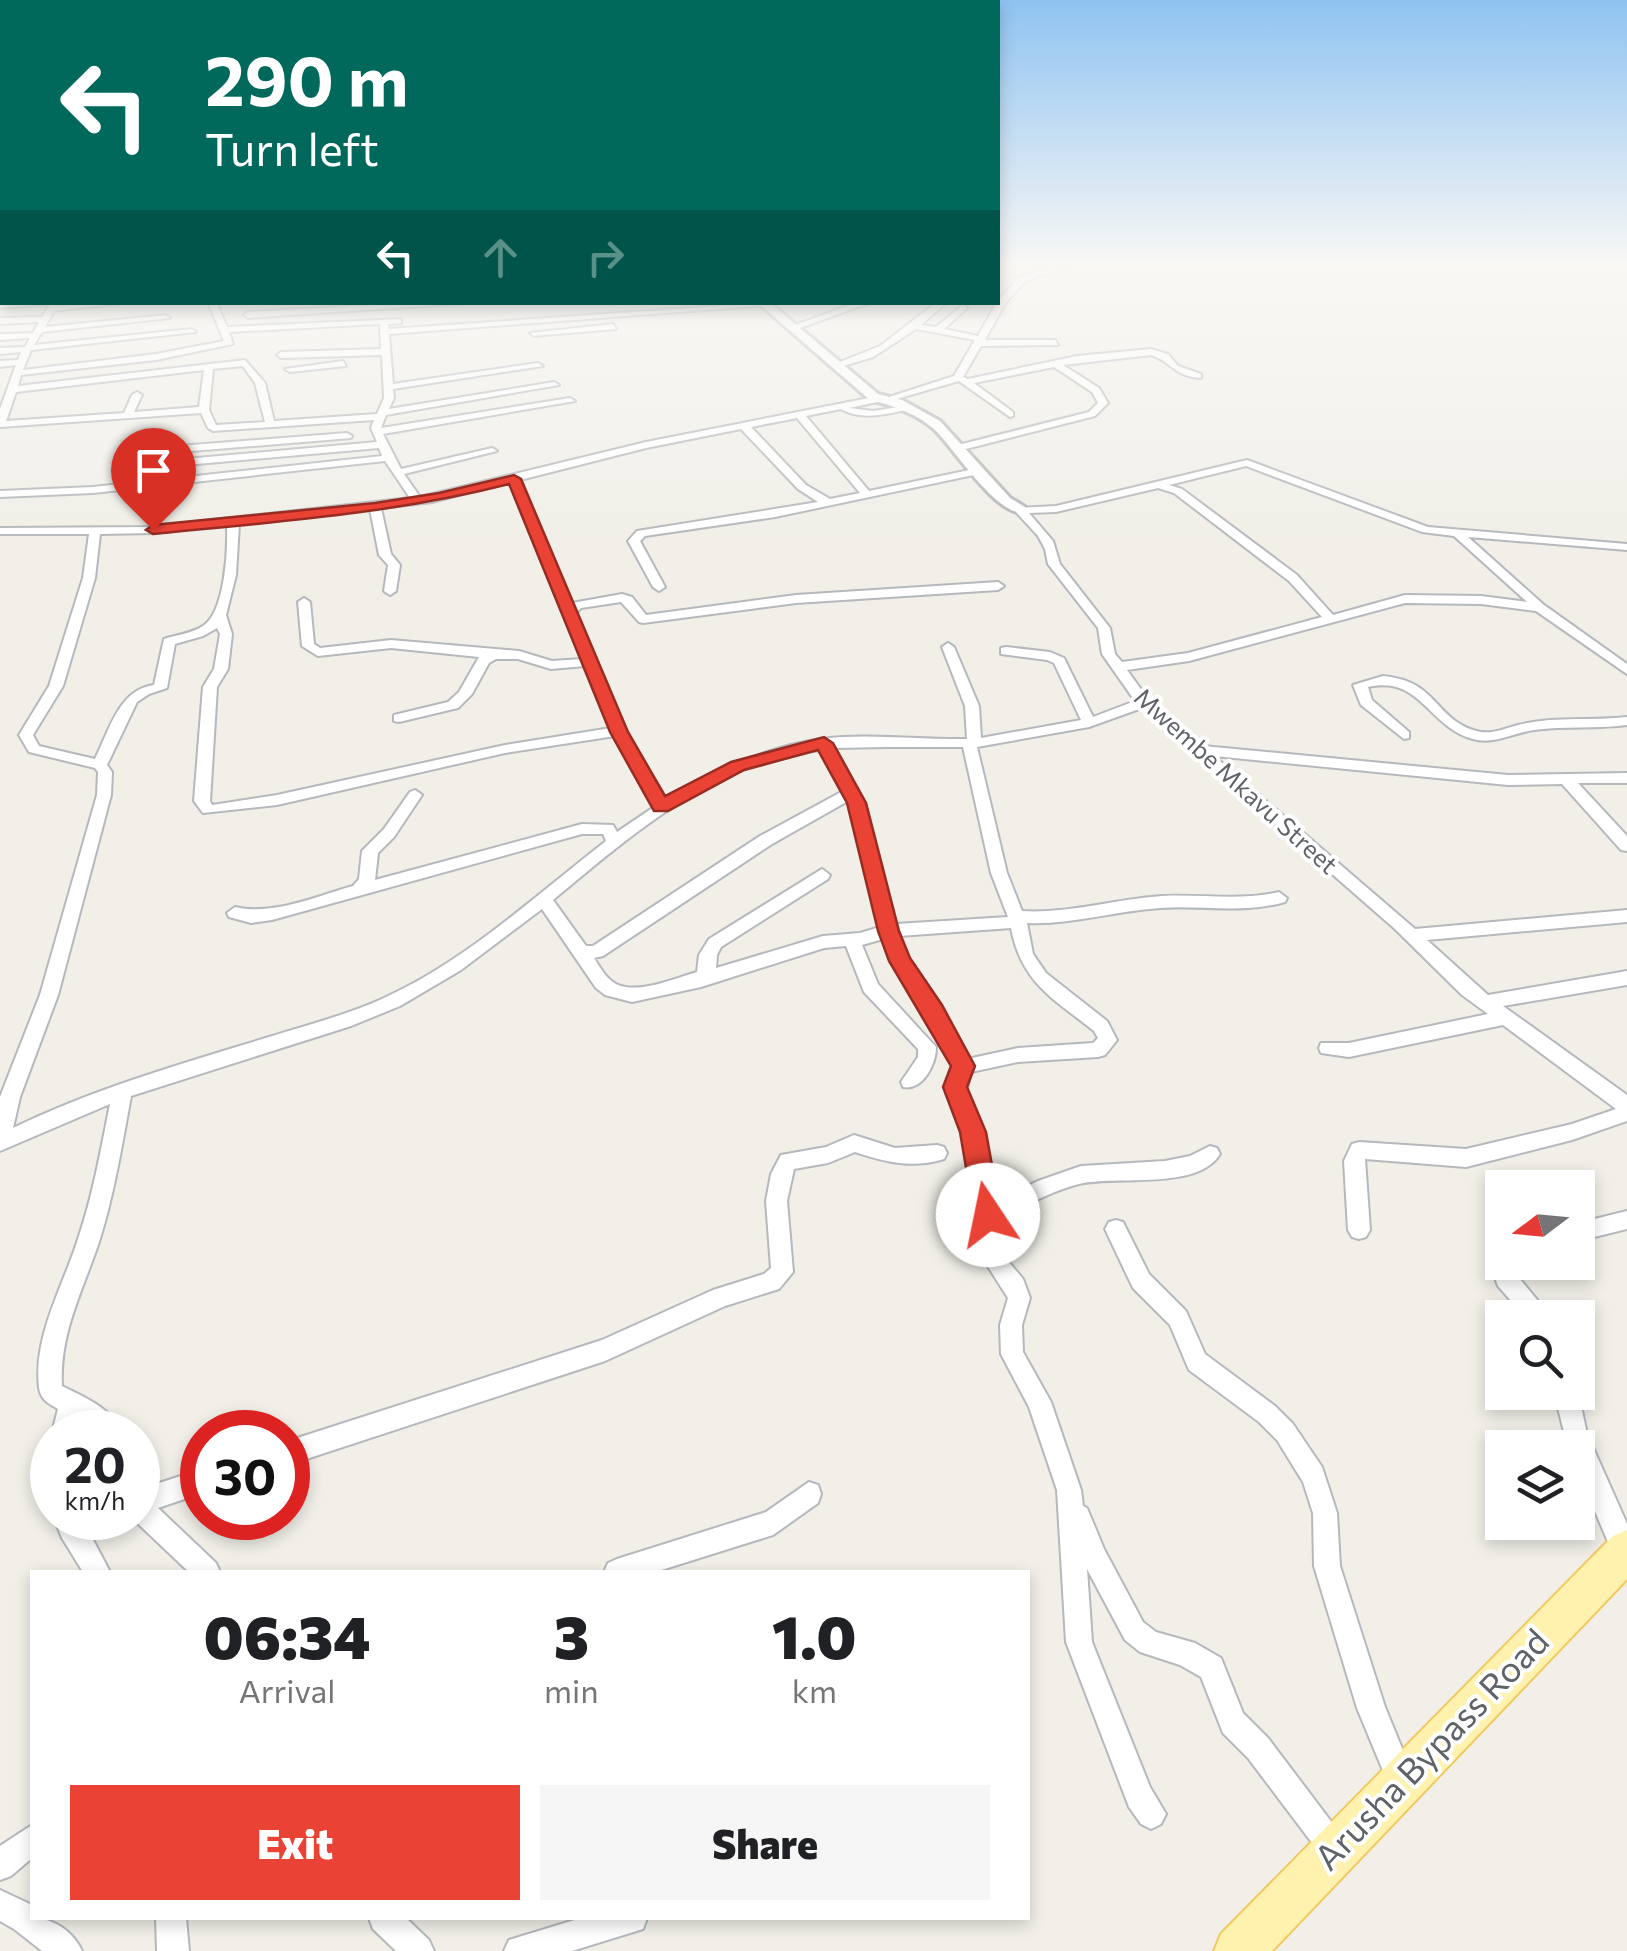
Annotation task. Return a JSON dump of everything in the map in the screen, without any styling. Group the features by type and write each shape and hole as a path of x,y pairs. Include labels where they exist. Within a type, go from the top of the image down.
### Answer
{"main road":[{"name":"Arusha Bypass Road","path":"1238,1951 1626,1551"}],"street":[{"path":"23,358 0,424 204,410"},
{"path":"0,364 19,368 126,358"},
{"path":"237,358 239,363"},
{"path":"290,369 327,358"},
{"path":"385,358 388,400 379,415 378,437 417,501"},
{"name":"Mwembe Mkavu Street","path":"833,358 884,399 908,407 936,424 1006,501 1036,526 1054,554 1054,564 1104,628 1116,667 1143,702 1484,1003 1627,1110"},
{"path":"840,364 856,358"},
{"path":"963,379 972,358"},
{"path":"0,532 95,532 233,522 417,501 742,424 884,399 963,379 1103,358"},
{"path":"1167,358 1175,368 1198,376"},
{"path":"10,390 248,364 260,382 270,424"},
{"path":"958,448 1092,414 1100,408 1104,403 1096,390 1056,364"},
{"path":"388,387 538,366"},
{"path":"210,367 204,410 216,429 379,415 554,385"},
{"path":"963,379 1010,414"},
{"path":"83,418 93,382"},
{"path":"388,400 492,384"},
{"path":"835,407 873,414 908,407 938,386"},
{"path":"128,414 137,395"},
{"path":"163,464 378,437 570,401"},
{"path":"798,413 867,495"},
{"path":"742,424 802,487 828,502"},
{"path":"179,449 378,437"},
{"path":"398,472 492,451"},
{"path":"0,494 94,490 388,458"},
{"path":"1020,510 1056,509 1252,463 1426,530 1627,547"},
{"path":"659,587 634,542 641,533 867,495 979,471"},
{"path":"514,479 619,732 661,806"},
{"path":"1156,486 1178,490 1284,571 1313,596 1331,620"},
{"path":"375,507 385,555 394,565 390,591"},
{"path":"100,765 132,700 161,686 168,642 206,630 219,614 228,585 233,522"},
{"path":"0,1142 10,1097 49,995 104,796 105,772 100,765 34,749 26,735 56,686 89,578 95,532"},
{"path":"1458,534 1540,608 1627,670"},
{"path":"1610,546 1627,556"},
{"path":"570,613 577,605 618,598 628,600 642,620 796,599 998,586"},
{"path":"1116,667 1189,657 1394,600 1482,600 1540,608"},
{"path":"304,602 308,646 318,652 390,644 520,655 551,664 590,662"},
{"path":"219,614 226,634 219,675 210,687 205,735 202,802 208,810 277,800 505,749 619,732"},
{"path":"948,647 972,706 972,743 999,873 1030,967 1101,1026 1108,1040 1105,1046 1091,1052 1018,1055 963,1066"},
{"path":"1006,652 1059,660 1089,722"},
{"path":"399,718 453,705 465,694 484,660 494,655"},
{"path":"1404,736 1366,702 1360,685 1393,680 1411,684 1450,720 1481,737 1533,726 1627,721"},
{"path":"0,1142 124,1089 380,1008 464,963 661,806 738,766 824,743 972,743 1089,722 1132,710 1143,702"},
{"path":"824,743 852,792 870,847 888,931 900,961 963,1066 955,1087 973,1132 998,1266 1019,1298 1010,1335 1012,1354 1040,1402 1086,1538 1141,1640 1186,1653 1212,1668 1232,1723 1258,1748 1336,1851"},
{"path":"1198,750 1508,780 1568,782 1627,778"},
{"path":"1568,782 1627,846"},
{"path":"581,953 597,952 766,840 852,792"},
{"path":"360,890 367,880 370,851 395,825 414,794"},
{"path":"234,913 258,917 582,829 608,829 614,840"},
{"path":"701,980 708,973 708,955 716,944 822,875"},
{"path":"544,900 602,983 622,994 701,980 813,944 888,931 1017,920 1152,902 1250,904 1279,898"},
{"path":"1411,936 1627,916"},
{"path":"852,940 870,986 927,1047 927,1060 910,1082"},
{"path":"1484,1003 1627,978"},
{"path":"1328,1048 1349,1050 1504,1018"},
{"path":"85,1410 51,1392 54,1340 90,1238 124,1089"},
{"path":"1359,1230 1354,1161 1360,1150 1466,1158 1572,1132 1627,1110"},
{"path":"310,1446 605,1350 652,1332 708,1302 771,1282 782,1272 776,1204 781,1172 788,1160 828,1156 854,1143 896,1156 937,1152"},
{"path":"988,1215 1055,1183 1081,1176 1180,1168 1210,1154"},
{"path":"1595,1228 1627,1220"},
{"path":"1116,1228 1140,1281 1178,1318 1196,1362 1267,1414 1285,1432 1313,1476 1325,1513 1327,1566 1371,1708 1401,1780"},
{"path":"1509,1280 1526,1300"},
{"path":"70,1410 72,1402"},
{"path":"1569,1410 1591,1478 1616,1523 1626,1551"},
{"path":"1070,1490 1079,1642 1140,1796 1151,1814"},
{"path":"623,1570 773,1522 809,1494"},
{"path":"160,1526 205,1570"},
{"path":"79,1540 96,1570"},
{"path":"0,1865 30,1842"},
{"path":"0,1905 25,1918 66,1951"},
{"path":"171,1920 173,1951"},
{"path":"386,1920 418,1951"},
{"path":"520,1951 625,1920"}],"route":[{"path":"153,530 439,498 514,479 619,732 661,806 738,766 824,743 856,803 888,931 900,961 963,1066 955,1087 973,1132 988,1215"}]}
